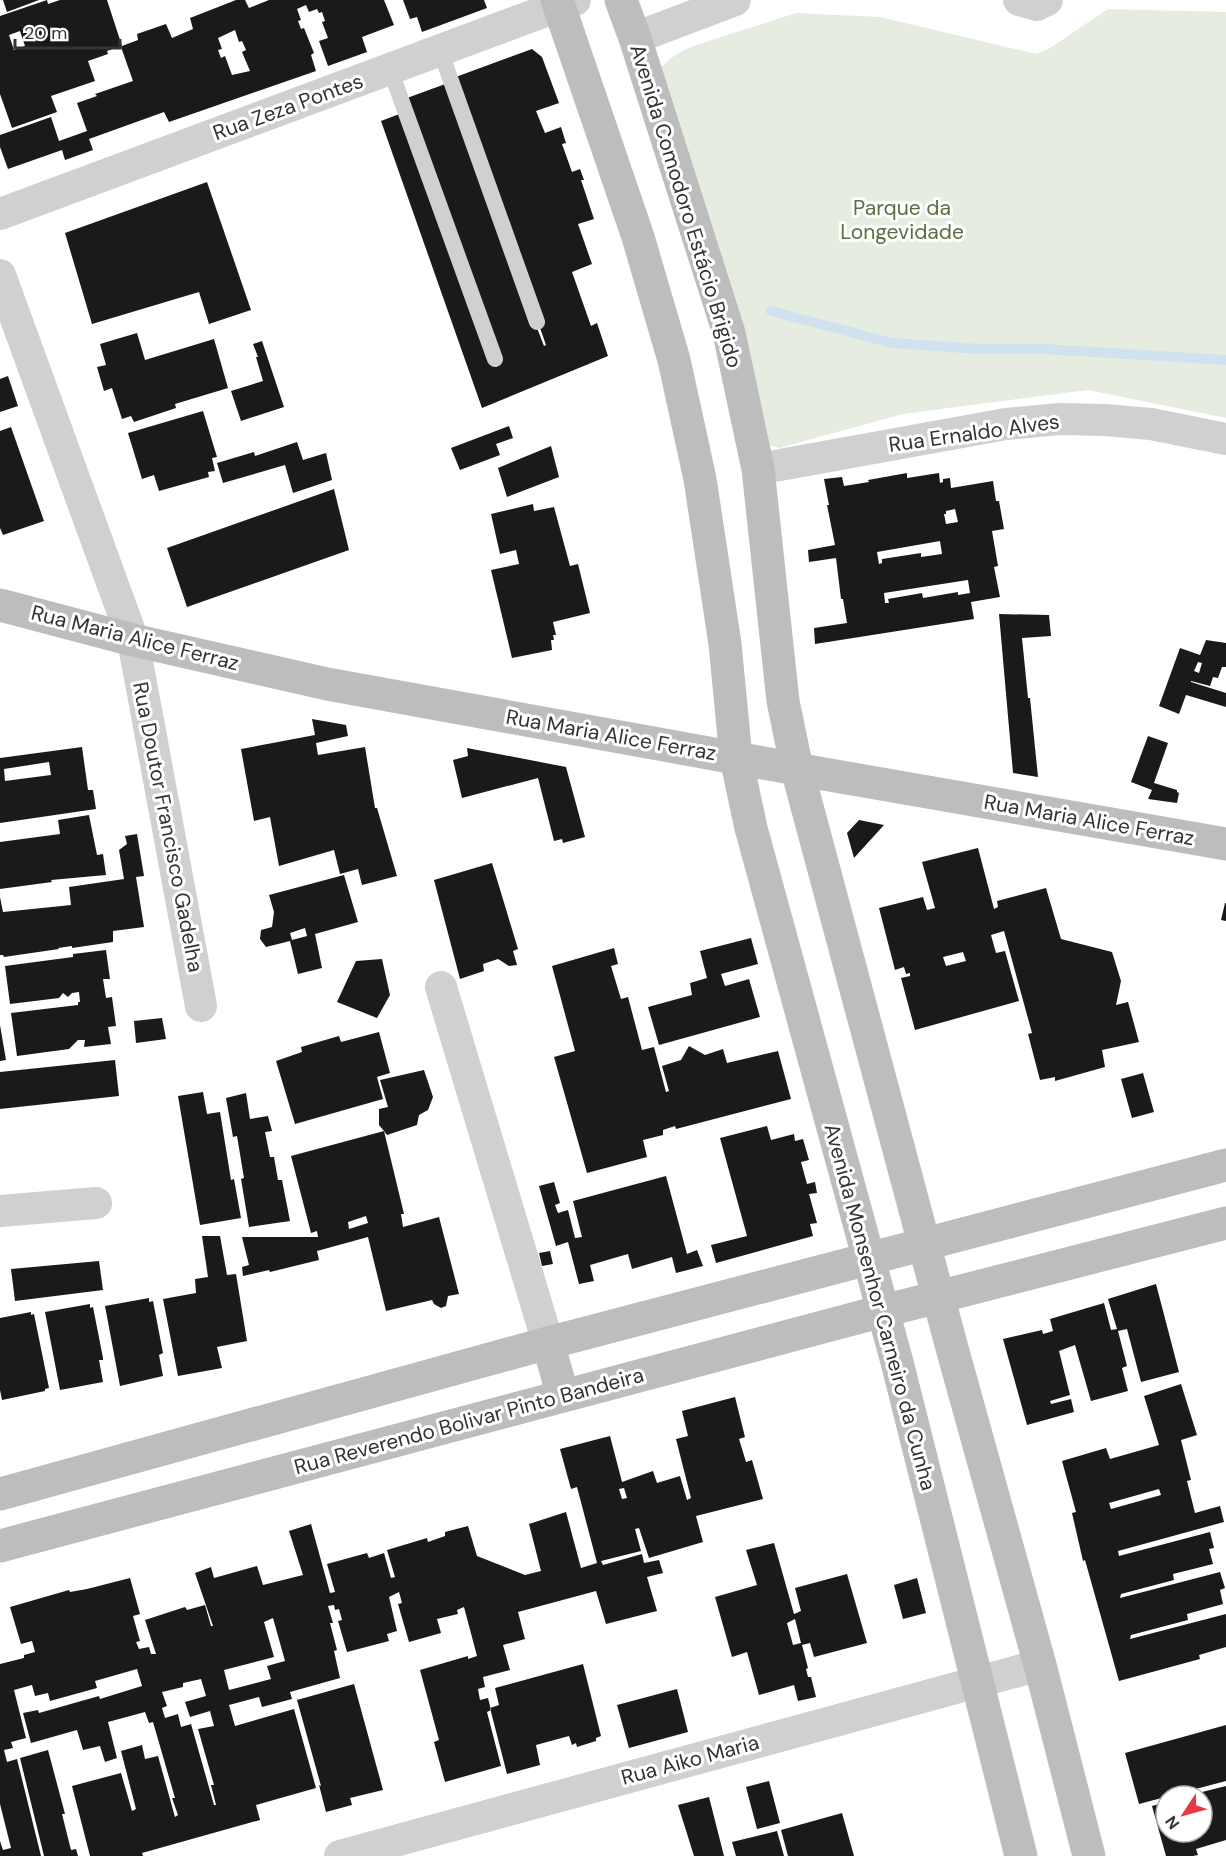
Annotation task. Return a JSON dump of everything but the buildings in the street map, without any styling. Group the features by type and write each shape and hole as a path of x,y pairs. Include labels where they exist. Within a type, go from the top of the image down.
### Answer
{"street":[{"name":"Avenida Comodoro Estácio Brigido","path":"621,0 729,333 758,469 783,701 797,769"},
{"path":"635,38 735,0"},
{"path":"1019,0 1036,4 1047,0"},
{"path":"564,2 674,360 700,479 716,579 736,758"},
{"name":"Rua Zeza Pontes","path":"0,214 564,2"},
{"name":"Rua Doutor Francisco Gadelha","path":"0,275 133,640 201,1005"},
{"name":"Rua Ernaldo Alves","path":"758,469 1006,424 1059,419 1151,424 1226,439"},
{"name":"Rua Maria Alice Ferraz","path":"0,605 133,640 327,684 1226,844"},
{"name":"Avenida Monsenhor Carneiro da Cunha","path":"736,758 751,828 883,1311 1022,1856"},
{"path":"797,769 938,1297 1040,1665 1089,1856"},
{"path":"441,987 563,1396"},
{"path":"0,1494 548,1343 1226,1165"},
{"path":"0,1211 96,1203"},
{"name":"Rua Reverendo Bolivar Pinto Bandeira","path":"0,1546 883,1311 1226,1223"},
{"name":"Rua Aiko Maria","path":"340,1856 1040,1665"}],"lane":[{"path":"440,50 537,322"},
{"path":"390,69 495,359"}],"green space":[{"name":"Parque da Longevidade","path":"1108,9 1226,12 1226,418 1088,390 903,414 779,448 768,445 653,77 662,66 689,48 796,13 880,17 1036,54 1050,48"}],"waterway":[{"path":"771,311 892,343 1226,360"}]}
